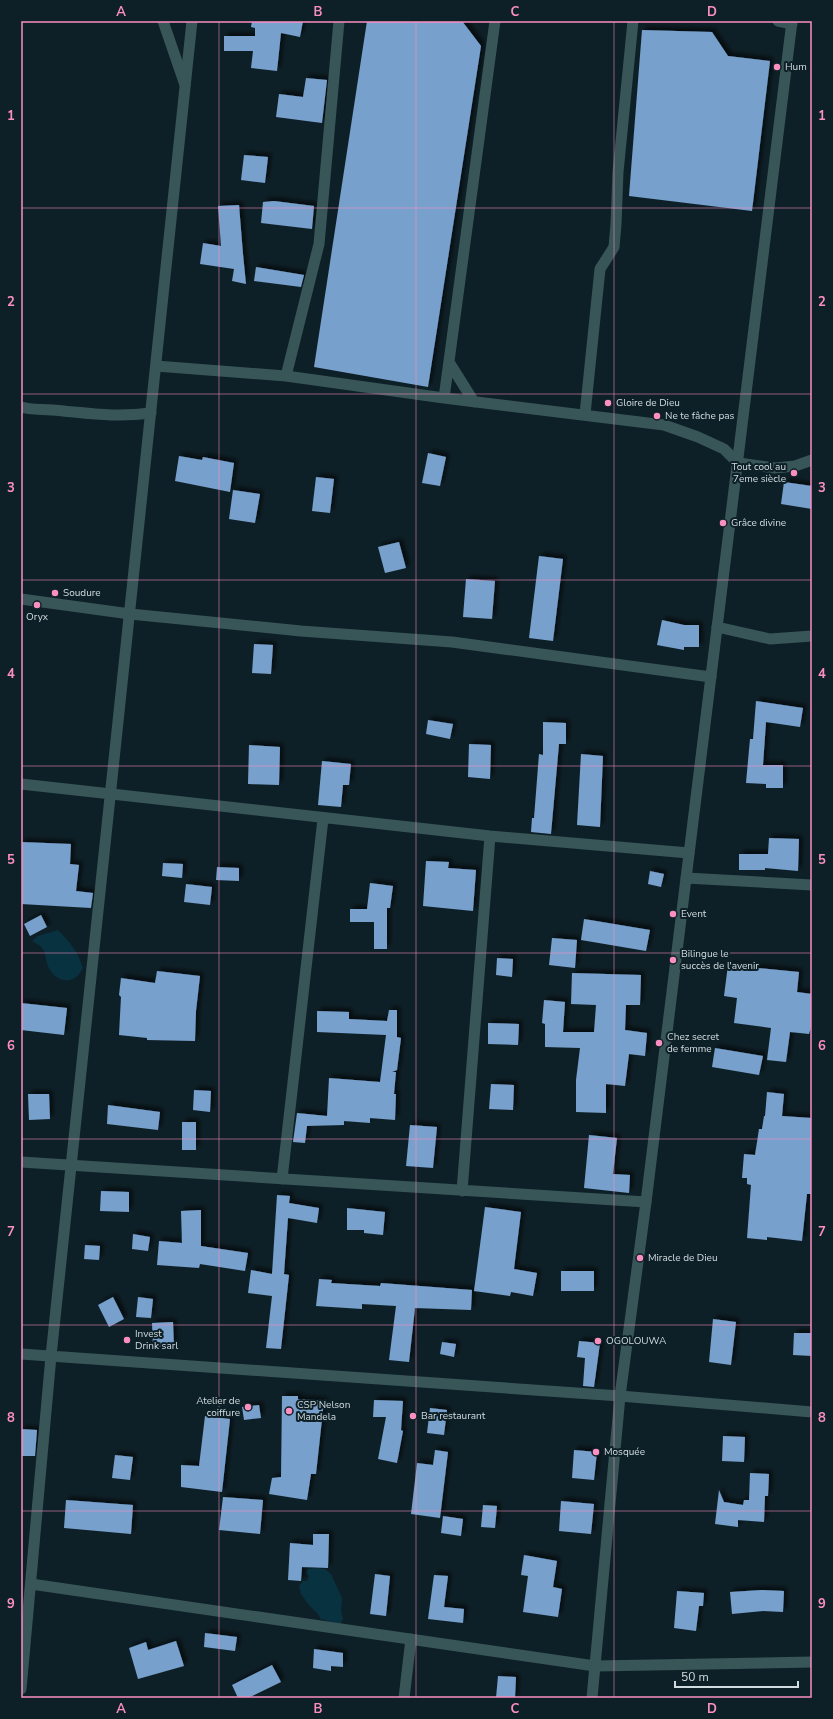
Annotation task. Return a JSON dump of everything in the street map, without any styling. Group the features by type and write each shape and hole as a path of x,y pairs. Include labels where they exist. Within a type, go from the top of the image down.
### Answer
{"street":[{"path":"163,21 185,86"},
{"path":"21,1689 51,1356 192,21"},
{"path":"286,376 319,244 339,21"},
{"path":"444,398 495,21"},
{"path":"585,414 600,269 614,247 618,172 633,21"},
{"path":"592,1698 620,1396 690,853 792,22 778,21"},
{"path":"449,362 474,402"},
{"path":"156,366 286,376 474,402 585,414 664,425 698,436 724,449 738,464 775,468 795,466 812,460"},
{"path":"21,407 27,409 51,410 78,414 120,416 151,413"},
{"path":"21,598 130,614 301,631 452,642 711,676"},
{"path":"717,627 770,639 812,636"},
{"path":"21,784 323,819 490,836 690,853"},
{"path":"282,1179 323,819"},
{"path":"462,1191 490,836"},
{"path":"686,878 812,885"},
{"path":"21,1162 646,1202"},
{"path":"21,1354 620,1396 812,1412"},
{"path":"31,1584 595,1666 812,1662"},
{"path":"404,1698 411,1639"}],"shaded area":[{"path":"58,930 79,957 83,968 75,978 70,980 58,978 54,975 46,961 45,953 40,946 32,941 38,936"},
{"path":"308,1569 325,1569 331,1574 342,1598 341,1612 343,1619 340,1625 321,1619 301,1594 299,1586 303,1581 307,1581 309,1577 306,1572"}],"building":[{"path":"252,21 303,21 300,37 281,33 277,71 251,68 253,51 224,51 224,36 255,36 255,28 251,27"},
{"path":"367,21 462,21 481,46 428,387 314,367"},
{"path":"642,30 712,32 728,56 770,61 752,211 629,196"},
{"path":"306,78 327,80 322,123 276,117 279,94 303,97"},
{"path":"244,155 268,157 265,183 241,180"},
{"path":"274,201 314,206 312,229 261,223 263,202"},
{"path":"239,205 246,284 232,281 234,269 200,264 203,243 221,246 218,206"},
{"path":"256,267 304,275 301,287 254,281"},
{"path":"428,453 446,457 440,486 422,483"},
{"path":"179,456 202,460 203,457 234,463 230,492 175,481"},
{"path":"316,477 334,479 330,513 312,511"},
{"path":"784,482 812,486 812,509 781,504"},
{"path":"233,490 260,494 255,523 229,519"},
{"path":"399,542 406,568 385,573 378,547"},
{"path":"539,556 563,559 553,641 529,638"},
{"path":"466,579 495,581 492,619 463,617"},
{"path":"662,620 684,625 699,625 699,647 684,647 684,650 657,645"},
{"path":"254,644 273,645 271,674 252,673"},
{"path":"756,701 803,708 800,727 766,722 763,765 783,765 783,788 766,788 766,784 746,783 750,739 753,739"},
{"path":"428,720 453,724 450,739 426,734"},
{"path":"543,722 566,723 566,744 559,744 551,834 531,832 532,818 534,818 539,754 543,755"},
{"path":"469,744 491,745 490,779 468,777"},
{"path":"249,745 280,747 279,785 248,784"},
{"path":"581,754 603,756 600,827 577,825"},
{"path":"322,761 351,764 349,785 343,785 341,807 318,805"},
{"path":"769,838 799,839 798,871 765,868 765,870 739,870 739,854 768,854"},
{"path":"21,842 71,844 70,864 79,865 76,891 93,893 91,908 21,904"},
{"path":"426,861 449,862 448,868 476,870 473,911 423,906"},
{"path":"163,863 183,864 182,878 162,876"},
{"path":"217,867 239,868 239,881 216,880"},
{"path":"650,871 664,874 661,887 648,884"},
{"path":"370,883 393,886 390,908 387,908 387,949 374,949 374,922 350,922 350,909 367,909"},
{"path":"186,884 212,887 210,905 184,902"},
{"path":"41,915 47,927 30,936 24,924"},
{"path":"584,919 650,930 646,951 581,940"},
{"path":"552,938 577,940 575,968 549,965"},
{"path":"497,958 513,959 512,977 496,975"},
{"path":"728,965 799,972 797,992 812,994 812,1024 809,1034 790,1032 786,1062 767,1060 771,1028 734,1023 737,998 724,996"},
{"path":"157,971 200,976 196,1011 195,1041 147,1040 147,1038 119,1035 121,997 119,995 121,978 155,983"},
{"path":"572,973 641,975 640,1005 626,1005 625,1030 647,1033 645,1056 629,1054 625,1086 606,1084 606,1113 576,1112 576,1080 580,1048 545,1047 545,1024 542,1023 544,1000 565,1002 563,1032 594,1032 596,1005 571,1004"},
{"path":"21,1003 67,1008 64,1035 21,1030"},
{"path":"389,1010 397,1010 397,1037 401,1038 397,1070 392,1072 396,1072 394,1094 396,1094 395,1120 370,1118 370,1123 344,1121 344,1125 307,1126 305,1143 293,1142 297,1113 327,1116 329,1078 380,1082 386,1035 317,1032 317,1011 349,1012 349,1019 387,1021"},
{"path":"488,1023 519,1024 518,1045 488,1044"},
{"path":"715,1048 763,1056 759,1075 712,1067"},
{"path":"491,1084 514,1085 513,1110 489,1109"},
{"path":"194,1090 211,1091 210,1112 193,1110"},
{"path":"767,1092 784,1094 782,1116 812,1118 812,1194 807,1194 802,1241 767,1237 767,1240 747,1238 751,1185 747,1184 747,1178 742,1178 744,1154 755,1155 759,1129 762,1129 765,1116"},
{"path":"28,1094 49,1094 50,1119 29,1120"},
{"path":"108,1105 160,1112 158,1130 107,1124"},
{"path":"182,1122 196,1122 196,1150 182,1150"},
{"path":"410,1125 437,1127 433,1168 406,1166"},
{"path":"589,1135 617,1138 613,1174 630,1175 629,1193 584,1188"},
{"path":"101,1191 129,1192 129,1212 100,1211"},
{"path":"277,1195 290,1196 289,1203 319,1208 317,1223 288,1218 284,1274 289,1275 281,1349 266,1348 272,1296 248,1293 251,1270 272,1274"},
{"path":"485,1207 521,1212 514,1269 537,1273 533,1296 511,1292 510,1296 474,1291"},
{"path":"347,1208 385,1212 383,1235 364,1233 364,1230 347,1230"},
{"path":"201,1210 201,1246 248,1253 245,1271 200,1264 199,1268 157,1265 159,1241 182,1243 181,1211"},
{"path":"133,1234 150,1237 148,1251 132,1249"},
{"path":"85,1245 100,1246 99,1260 84,1259"},
{"path":"561,1271 594,1271 594,1291 561,1291"},
{"path":"319,1279 332,1280 331,1283 380,1286 381,1283 472,1290 471,1310 415,1308 409,1362 389,1360 396,1306 362,1304 362,1309 316,1306"},
{"path":"113,1297 124,1319 109,1327 98,1305"},
{"path":"138,1297 153,1299 151,1318 136,1317"},
{"path":"713,1319 736,1322 731,1365 709,1362"},
{"path":"173,1322 174,1346 153,1347 152,1323"},
{"path":"794,1333 812,1333 812,1356 793,1355"},
{"path":"579,1341 600,1343 594,1387 583,1386 585,1358 577,1357"},
{"path":"442,1342 456,1344 454,1357 440,1354"},
{"path":"282,1396 298,1396 298,1399 324,1401 316,1474 311,1474 307,1500 269,1494 272,1478 281,1477"},
{"path":"374,1400 403,1401 401,1430 403,1431 397,1463 378,1459 386,1417 373,1417"},
{"path":"259,1405 261,1418 244,1420 242,1407"},
{"path":"430,1408 447,1410 444,1435 427,1433"},
{"path":"205,1416 230,1419 222,1492 181,1487 181,1465 199,1466"},
{"path":"21,1429 37,1430 35,1456 21,1456"},
{"path":"723,1436 745,1437 744,1462 722,1461"},
{"path":"435,1450 448,1452 440,1518 411,1514 417,1463 433,1465"},
{"path":"574,1450 597,1452 594,1480 572,1478"},
{"path":"115,1455 133,1457 130,1480 112,1478"},
{"path":"750,1473 769,1474 768,1496 765,1496 764,1522 738,1520 738,1527 715,1524 719,1490 724,1502 743,1505 744,1500 749,1500"},
{"path":"223,1497 263,1500 260,1534 219,1530"},
{"path":"66,1500 133,1505 131,1534 64,1528"},
{"path":"561,1501 594,1504 591,1534 559,1531"},
{"path":"483,1505 497,1506 495,1528 481,1527"},
{"path":"443,1516 463,1519 461,1536 441,1533"},
{"path":"313,1534 329,1534 328,1568 302,1567 301,1581 288,1580 290,1543 313,1545"},
{"path":"524,1555 557,1561 553,1587 562,1589 558,1617 523,1612 528,1576 521,1575"},
{"path":"375,1574 390,1576 386,1616 370,1614"},
{"path":"434,1575 448,1576 444,1607 464,1609 463,1623 428,1619"},
{"path":"762,1590 784,1591 783,1612 763,1611 732,1614 730,1592"},
{"path":"677,1591 704,1593 703,1606 699,1606 696,1631 674,1628"},
{"path":"205,1633 237,1637 235,1651 204,1647"},
{"path":"176,1641 184,1666 138,1679 129,1648 146,1642 148,1650"},
{"path":"314,1649 343,1653 343,1667 331,1666 331,1671 313,1668"},
{"path":"272,1665 281,1682 248,1698 238,1698 232,1685"},
{"path":"498,1676 516,1677 515,1698 496,1698"}],"place":[{"name":"Hum","path":"777,67"},
{"name":"Gloire de Dieu","path":"608,403"},
{"name":"Ne te fâche pas","path":"657,416"},
{"name":"Tout cool au 7eme siècle","path":"794,473"},
{"name":"Grâce divine","path":"723,523"},
{"name":"Soudure","path":"55,593"},
{"name":"Oryx","path":"37,605"},
{"name":"Event","path":"673,914"},
{"name":"Bilingue le succès de l'avenir","path":"673,960"},
{"name":"Chez secret de femme","path":"659,1043"},
{"name":"Miracle de Dieu","path":"640,1258"},
{"name":"Invest Drink sarl","path":"127,1340"},
{"name":"OGOLOUWA","path":"598,1341"},
{"name":"Atelier de coiffure","path":"248,1407"},
{"name":"CSP Nelson Mandela","path":"289,1411"},
{"name":"Bar restaurant","path":"413,1416"},
{"name":"Mosquée","path":"596,1452"}]}
